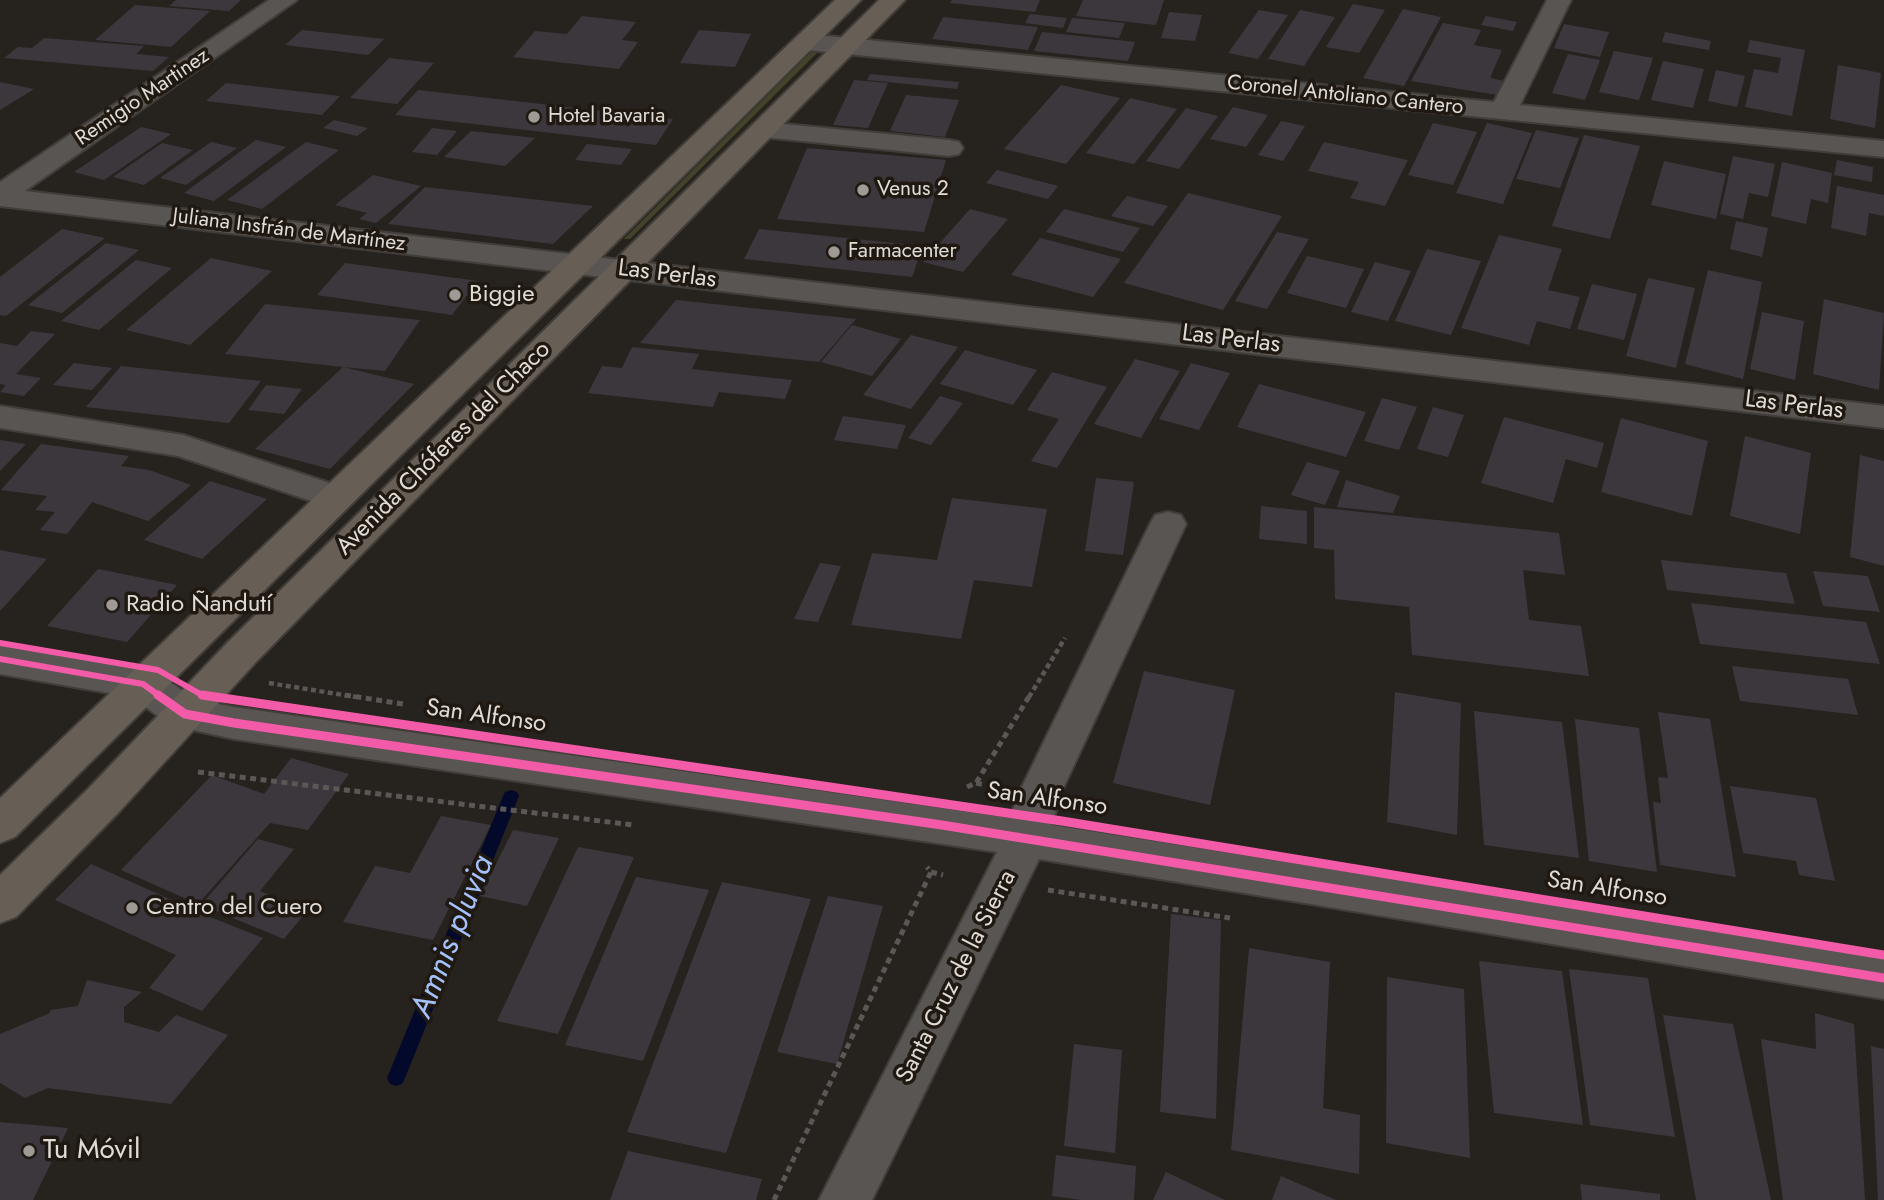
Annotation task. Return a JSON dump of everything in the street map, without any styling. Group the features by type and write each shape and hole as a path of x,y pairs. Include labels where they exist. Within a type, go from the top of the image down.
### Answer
{"main road":[{"name":"Avenida Chóferes del Chaco","path":"0,825 849,0"},
{"name":"Avenida Chóferes del Chaco","path":"0,904 242,652 621,269 849,47 893,0"}],"street":[{"name":"Remigio Martinez","path":"0,196 285,0"},
{"path":"1503,112 1559,0"},
{"name":"Coronel Antoliano Cantero","path":"807,42 1884,149"},
{"path":"764,131 949,148"},
{"name":"Juliana Insfrán de Martínez","path":"0,196 577,265"},
{"name":"Las Perlas","path":"577,265 1884,416"},
{"path":"0,417 183,446 335,497"},
{"name":"Santa Cruz de la Sierra","path":"845,1200 1026,839 1040,793 1168,524"},
{"path":"0,659 143,684 185,714"},
{"name":"San Alfonso","path":"185,714 1026,839 1884,978"}],"path":[{"path":"198,772 530,813"},
{"path":"976,783 986,785"},
{"path":"774,1200 929,870 943,875"}],"green space":[{"path":"815,48 821,49 630,239 624,239"}],"building":[{"path":"176,0 241,0 229,11 169,6"},
{"path":"952,0 1040,0 1035,12 950,3"},
{"path":"1083,0 1164,0 1156,25 1076,16"},
{"path":"1353,4 1385,10 1359,53 1326,47"},
{"path":"135,5 210,11 171,47 95,40"},
{"path":"1403,9 1441,17 1404,86 1363,78"},
{"path":"1259,10 1288,15 1258,59 1228,53"},
{"path":"1300,10 1335,17 1304,66 1268,59"},
{"path":"1169,12 1202,15 1195,41 1161,38"},
{"path":"1030,14 1067,18 1063,28 1025,23"},
{"path":"582,16 636,22 622,40 638,42 619,69 513,57 535,31 567,34"},
{"path":"1486,16 1517,22 1513,31 1481,25"},
{"path":"943,17 1038,27 1028,50 932,39"},
{"path":"1072,18 1125,23 1119,38 1066,32"},
{"path":"1443,23 1481,30 1474,45 1502,50 1490,78 1509,82 1503,96 1411,81"},
{"path":"1564,24 1609,32 1600,57 1554,48"},
{"path":"302,30 384,39 368,55 285,45"},
{"path":"699,30 751,34 735,67 680,63"},
{"path":"1042,32 1135,42 1128,61 1034,51"},
{"path":"1665,32 1711,41 1709,50 1662,42"},
{"path":"44,38 144,46 136,54 169,57 153,71 4,58 18,47 32,48"},
{"path":"1750,40 1805,50 1792,116 1745,107 1754,69 1778,73 1781,58 1747,52"},
{"path":"1614,51 1653,58 1639,100 1599,92"},
{"path":"1568,54 1600,60 1585,100 1552,93"},
{"path":"389,58 434,63 397,104 350,98"},
{"path":"1663,61 1704,69 1693,108 1651,100"},
{"path":"1838,65 1881,73 1875,128 1830,119"},
{"path":"1716,70 1745,76 1737,107 1708,101"},
{"path":"870,74 959,82 957,89 867,80"},
{"path":"854,80 888,83 868,128 833,125"},
{"path":"0,82 34,89 0,110"},
{"path":"226,83 340,96 322,115 206,101"},
{"path":"1061,85 1120,98 1066,164 1004,149"},
{"name":"Hotel Bavaria","path":"418,90 673,119 656,145 395,115"},
{"path":"906,95 959,100 945,137 890,131"},
{"path":"1130,98 1177,109 1134,164 1086,153"},
{"path":"1233,107 1268,115 1246,147 1210,139"},
{"path":"1186,108 1218,116 1179,169 1146,161"},
{"path":"334,120 368,128 357,136 323,128"},
{"path":"1281,121 1305,126 1283,161 1258,155"},
{"path":"1433,123 1477,132 1453,185 1408,175"},
{"path":"1487,123 1532,133 1503,204 1456,193"},
{"path":"141,127 171,134 104,180 74,172"},
{"path":"432,128 457,131 437,155 412,152"},
{"path":"1536,130 1579,138 1560,188 1516,179"},
{"path":"471,131 535,138 505,166 444,157"},
{"path":"1584,135 1640,146 1610,239 1552,226"},
{"path":"256,140 286,147 214,201 184,193"},
{"path":"211,142 237,148 186,185 160,178"},
{"path":"306,142 339,150 262,209 227,200"},
{"path":"1324,142 1408,160 1385,206 1350,198 1359,182 1308,171"},
{"path":"162,143 193,150 144,185 113,177"},
{"path":"587,144 632,149 621,165 575,160"},
{"name":"Venus 2","path":"807,148 946,160 924,232 777,219"},
{"path":"1733,156 1775,164 1768,197 1749,193 1743,219 1720,214"},
{"path":"1837,160 1873,167 1872,182 1834,175"},
{"path":"1664,161 1726,174 1716,219 1651,205"},
{"path":"1782,162 1832,173 1828,203 1811,199 1806,224 1771,216"},
{"path":"997,170 1058,186 1048,199 986,183"},
{"path":"373,175 421,186 376,223 359,219 367,213 335,205"},
{"path":"1837,186 1884,195 1884,216 1869,213 1866,236 1831,228"},
{"path":"425,187 593,206 553,244 388,224"},
{"path":"1188,193 1282,216 1223,310 1124,283"},
{"path":"1127,196 1168,206 1153,226 1111,216"},
{"path":"970,209 1008,219 963,272 923,262"},
{"path":"1064,209 1140,228 1123,252 1046,232"},
{"path":"1736,221 1768,228 1762,257 1730,249"},
{"path":"62,229 105,238 6,316 0,315 0,277"},
{"name":"Farmacenter","path":"759,229 923,246 912,277 744,259"},
{"path":"1277,232 1309,239 1267,309 1235,301"},
{"path":"1499,235 1562,249 1548,290 1580,297 1570,329 1537,321 1529,345 1461,328"},
{"path":"1040,238 1121,259 1093,297 1011,275"},
{"path":"106,243 139,250 62,313 28,305"},
{"path":"1427,249 1481,261 1451,335 1395,321"},
{"path":"1307,256 1364,269 1346,308 1287,293"},
{"path":"211,258 272,271 190,345 126,330"},
{"path":"136,260 172,268 99,330 61,321"},
{"path":"1375,262 1411,271 1388,321 1351,312"},
{"path":"345,263 478,281 452,315 317,295"},
{"path":"1708,270 1762,282 1743,379 1685,364"},
{"path":"1648,278 1695,288 1676,368 1626,356"},
{"path":"1592,284 1637,294 1624,340 1577,329"},
{"path":"1824,299 1884,313 1879,390 1813,374"},
{"path":"676,300 856,319 819,362 640,343"},
{"path":"265,304 420,320 385,371 225,354"},
{"path":"1762,312 1804,321 1795,380 1750,369"},
{"path":"852,325 901,339 872,376 821,362"},
{"path":"31,331 55,334 16,374 41,378 24,396 0,392 6,385 0,384 0,343 17,346"},
{"path":"911,335 958,347 911,409 863,395"},
{"path":"632,347 699,354 692,369 792,380 785,399 719,392 713,407 588,393 602,366 622,368"},
{"path":"965,350 1037,370 1013,405 940,384"},
{"path":"1135,359 1180,371 1141,438 1094,424"},
{"path":"74,363 112,368 92,390 53,385"},
{"path":"1191,363 1230,373 1199,430 1159,419"},
{"path":"121,366 261,381 229,423 86,407"},
{"path":"343,367 414,384 330,469 255,449"},
{"path":"1052,372 1107,387 1057,468 1031,461 1059,419 1027,410"},
{"path":"1259,384 1366,412 1346,457 1237,427"},
{"path":"266,385 302,389 284,414 248,410"},
{"path":"940,396 963,403 931,445 908,438"},
{"path":"1382,398 1417,407 1399,450 1364,441"},
{"path":"1433,407 1464,415 1448,457 1417,449"},
{"path":"843,416 906,425 897,449 834,440"},
{"path":"1504,417 1604,443 1597,468 1566,459 1553,503 1481,483"},
{"path":"1621,418 1708,441 1692,516 1601,492"},
{"path":"1745,436 1811,453 1800,534 1730,516"},
{"path":"0,440 26,444 0,471"},
{"path":"41,444 129,456 121,466 149,470 191,485 148,521 92,502 67,534 40,530 55,512 35,510 47,496 1,490"},
{"path":"1860,455 1884,461 1884,566 1850,557"},
{"path":"1307,462 1340,471 1325,505 1291,495"},
{"path":"1096,478 1134,482 1123,555 1085,551"},
{"path":"1346,480 1400,496 1393,513 1337,507"},
{"path":"210,481 267,499 202,559 144,540"},
{"path":"952,498 1047,509 1032,587 974,580 961,639 851,625 872,553 937,560"},
{"path":"1261,506 1307,511 1307,544 1259,539"},
{"path":"1314,507 1559,533 1565,575 1523,570 1529,620 1581,626 1589,676 1412,655 1409,607 1335,599 1334,550 1314,548"},
{"path":"0,550 47,559 0,611"},
{"path":"1661,560 1786,573 1795,604 1667,590"},
{"path":"820,563 841,566 818,622 794,619"},
{"name":"Radio Ñandutí","path":"98,569 177,585 127,642 47,626"},
{"path":"1813,571 1868,576 1880,612 1823,606"},
{"path":"1691,603 1866,622 1880,664 1700,644"},
{"path":"1732,666 1848,679 1858,715 1740,701"},
{"path":"1144,671 1235,690 1210,805 1113,783"},
{"path":"1395,692 1461,703 1457,835 1387,822"},
{"path":"1474,711 1562,722 1579,858 1484,845"},
{"path":"1658,712 1710,719 1736,877 1660,865 1653,802 1661,803 1658,777 1668,778"},
{"path":"1575,719 1639,728 1657,872 1589,861"},
{"path":"291,758 349,774 308,830 270,823 198,904 121,870 212,775 264,794"},
{"path":"1730,786 1816,798 1835,881 1799,875 1796,861 1743,853"},
{"path":"441,816 491,825 433,940 343,922 375,866 410,873"},
{"path":"513,830 559,838 527,906 480,896"},
{"path":"258,839 294,849 260,891 307,911 284,939 201,905"},
{"path":"578,847 634,857 558,1034 497,1021"},
{"path":"91,864 263,938 202,1011 149,988 176,955 55,900"},
{"path":"636,877 709,890 643,1061 565,1045"},
{"path":"722,882 811,899 726,1153 627,1132"},
{"path":"828,896 883,906 837,1064 777,1052"},
{"path":"1171,914 1221,920 1216,1119 1160,1112"},
{"path":"1249,948 1330,962 1323,1108 1360,1115 1359,1174 1231,1150"},
{"path":"1479,961 1562,971 1583,1125 1494,1113"},
{"path":"1569,969 1648,978 1675,1137 1590,1125"},
{"path":"1387,977 1464,989 1470,1158 1386,1143"},
{"path":"87,980 142,992 124,1007 124,1022 159,1032 176,1015 228,1035 171,1104 48,1088 25,1098 0,1083 0,1034 50,1013 50,1010 78,1006"},
{"path":"1815,1013 1854,1024 1865,1200 1783,1200 1761,1039 1816,1049"},
{"path":"1663,1015 1733,1024 1771,1200 1696,1200"},
{"path":"1074,1044 1122,1050 1115,1153 1064,1146"},
{"path":"1871,1046 1884,1049 1884,1200 1878,1200"},
{"name":"Tu Móvil","path":"0,1122 68,1128 33,1200 0,1200"},
{"path":"628,1151 762,1179 756,1200 610,1200"},
{"path":"1056,1155 1136,1166 1134,1200 1082,1200 1052,1196"},
{"path":"1166,1172 1225,1200 1153,1200"},
{"path":"1281,1176 1336,1200 1272,1200"},
{"path":"1580,1184 1660,1194 1660,1200 1582,1200"}],"waterway":[{"name":"Amnis pluvia","path":"396,1078 511,796"}],"cycle path":[{"path":"0,643 158,670 202,695 1062,821 1884,955"},
{"path":"0,659 143,684 185,714 234,723 942,825 1884,978"}],"place":[{"name":"Hotel Bavaria","path":"534,117"},
{"name":"Venus 2","path":"863,190"},
{"name":"Farmacenter","path":"834,252"},
{"name":"Biggie","path":"455,295"},
{"name":"Radio Ñandutí","path":"112,605"},
{"name":"Centro del Cuero","path":"132,908"},
{"name":"Tu Móvil","path":"29,1151"}]}
